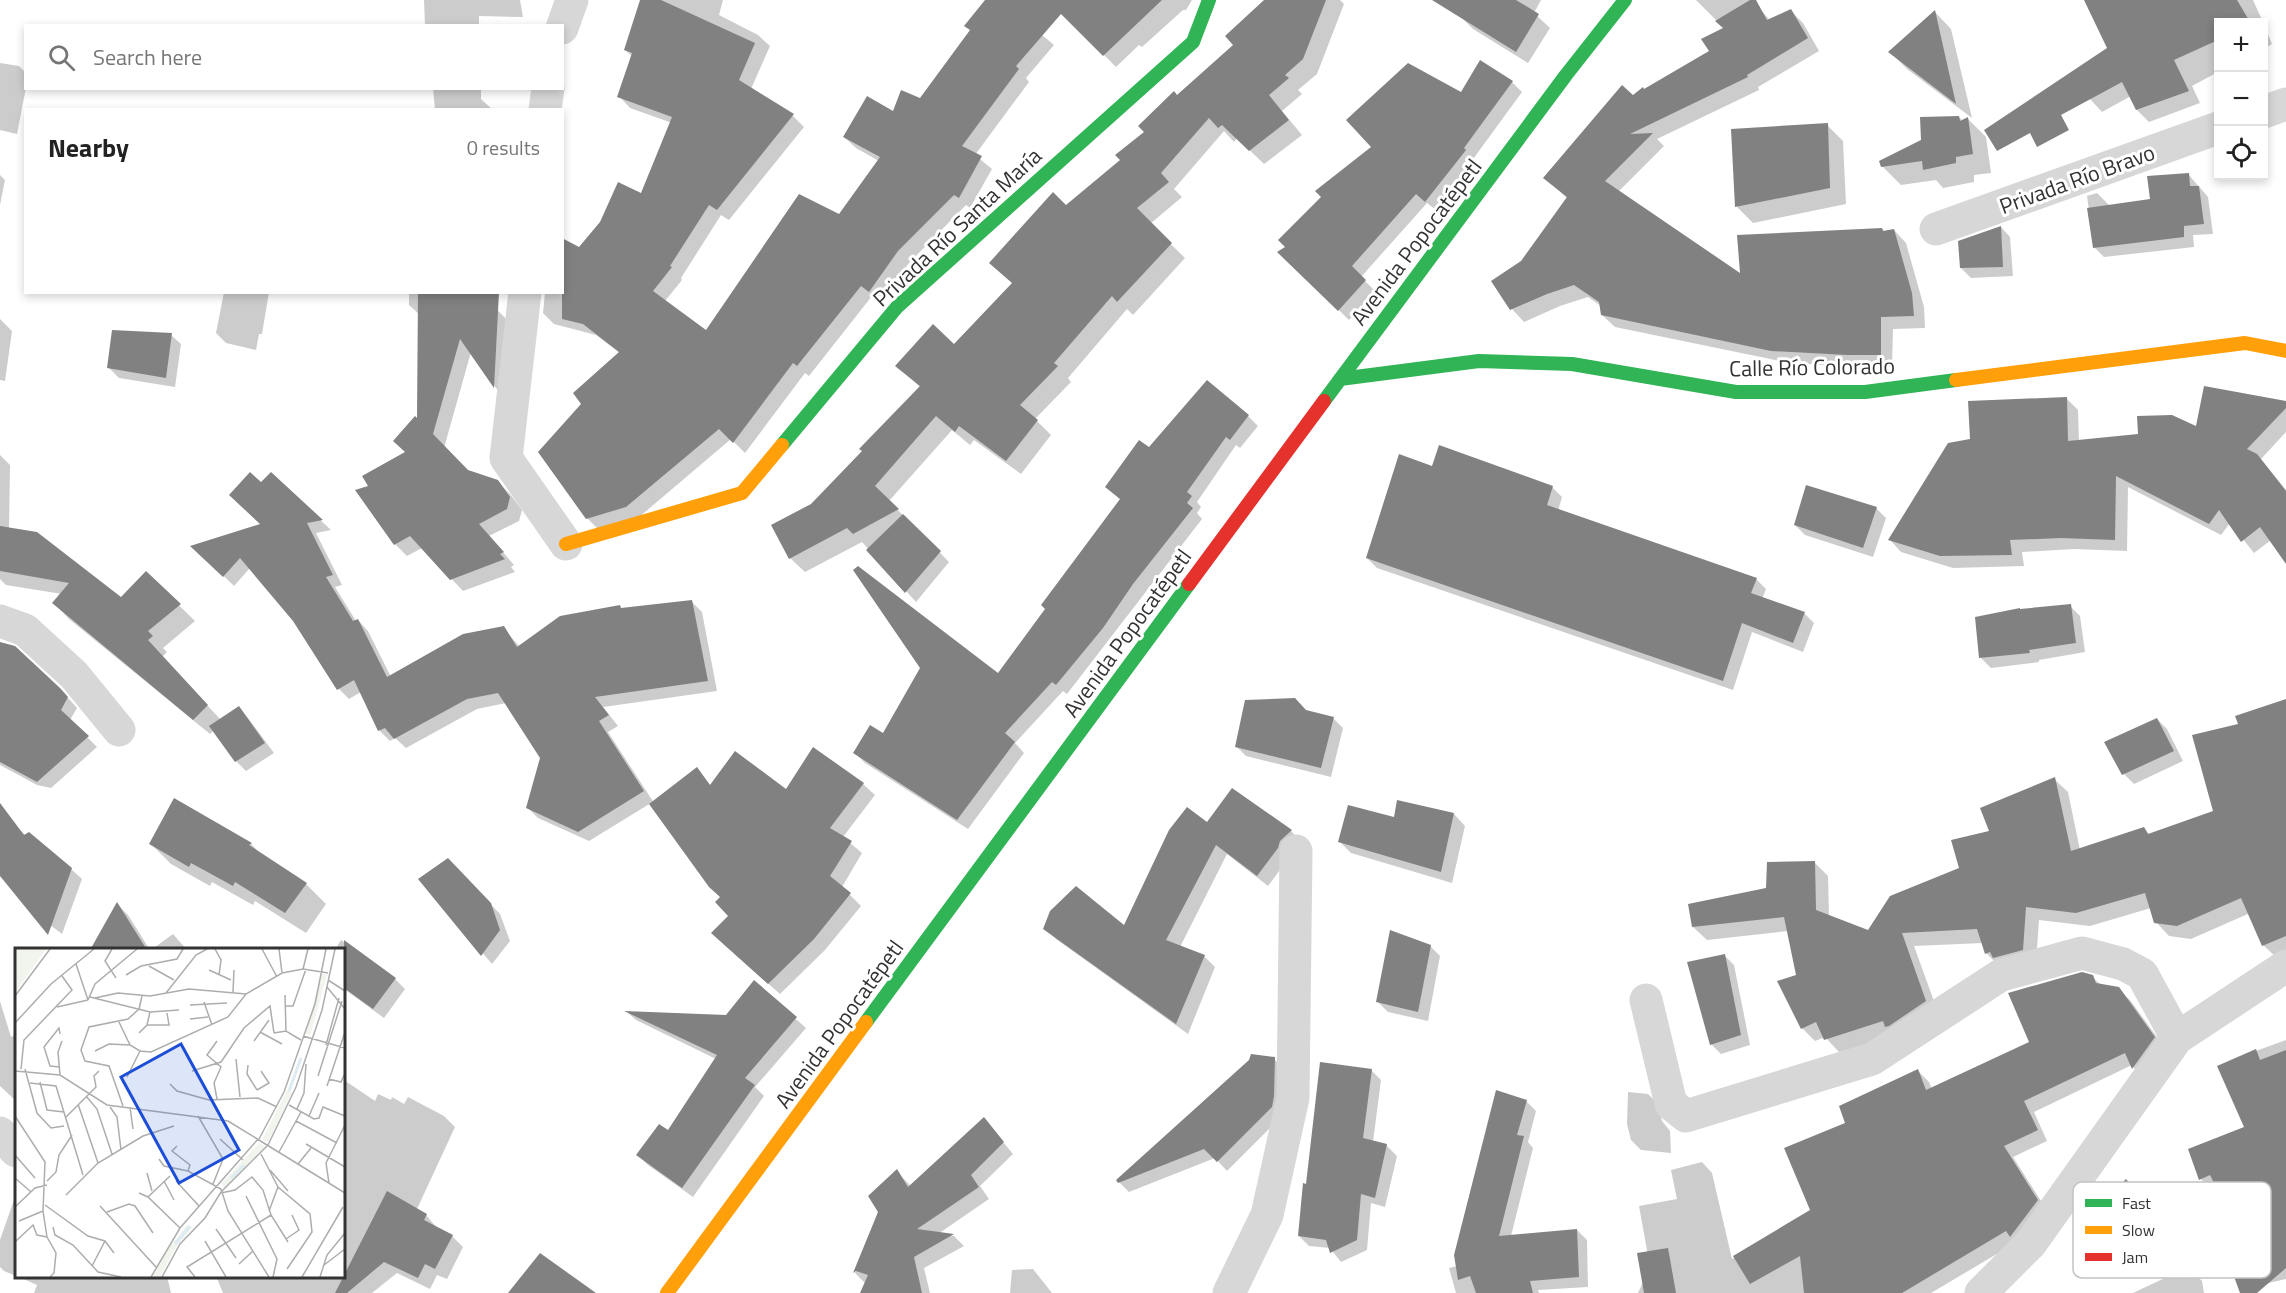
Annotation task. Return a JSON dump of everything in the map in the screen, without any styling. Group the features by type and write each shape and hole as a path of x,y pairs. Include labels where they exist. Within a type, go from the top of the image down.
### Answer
{"street":[{"path":"563,24 572,0"},
{"name":"Privada Río Santa María","path":"566,544 742,493 897,307 1193,42 1209,0"},
{"name":"Avenida Popocatépetl","path":"667,1293 1558,85 1625,0"},
{"path":"545,108 548,90"},
{"path":"2268,111 2286,104"},
{"name":"Privada Río Bravo","path":"1936,229 2214,129"},
{"path":"525,294 506,458 566,544"},
{"name":"Calle Río Colorado","path":"1340,380 1479,361 1572,364 1736,392 1865,392 2245,344 2286,351"},
{"path":"0,621 25,630 50,652 74,675 119,730"},
{"path":"1229,1293 1267,1215 1293,1098 1296,851"},
{"path":"1646,1000 1671,1104 1686,1116 1872,1059 2001,975 2044,961 2082,953 2123,964 2142,974 2177,1038"},
{"path":"2074,1182 2177,1038 2286,966"},
{"path":"0,1133 15,1150"},
{"path":"1981,1293 2031,1243 2073,1184"}],"building":[{"path":"640,0 661,0 755,43 739,80 794,114 717,210 709,205 670,266 672,267 653,291 706,330 799,194 839,214 880,157 843,137 867,96 893,111 901,90 920,98 970,30 964,26 985,0 1162,0 1103,56 1061,14 1016,66 1019,69 962,146 982,156 959,198 954,195 898,251 869,292 861,286 797,366 793,363 733,443 719,429 626,507 586,519 538,452 581,404 573,393 619,352 583,324 562,319 564,239 579,247 600,222 618,182 641,193 672,117 617,97 632,53 624,50"},
{"path":"1264,0 1326,0 1303,59 1285,75 1289,78 1269,95 1289,120 1249,151 1222,125 1218,128 1209,118 1161,173 1169,182 1137,208 1172,243 1117,302 1112,296 1054,363 1058,366 1020,405 1038,420 1006,461 959,426 955,432 936,416 875,486 899,509 853,534 847,528 789,559 771,525 811,504 862,451 859,449 920,386 895,366 933,324 954,344 1012,283 989,263 1053,192 1066,205 1120,160 1115,155 1144,132 1138,126 1174,91 1177,95 1233,45 1225,36"},
{"path":"1432,0 1516,0 1539,14 1516,52"},
{"path":"1750,0 1756,0 1767,20 1791,9 1808,38 1747,75 1748,77 1630,134 1653,133 1605,181 1740,273 1737,235 1894,229 1912,293 1914,316 1881,317 1881,355 1847,355 1771,351 1601,315 1599,302 1574,285 1510,310 1491,281 1521,261 1567,197 1543,178 1622,85 1633,95 1643,87 1644,89 1709,51 1701,39 1723,28 1715,21"},
{"path":"2084,0 2237,0 2248,18 2214,18 2214,42 2174,60 2189,91 2136,110 2122,82 2061,115 2069,130 2037,147 2030,133 1997,151 1984,130 2107,48"},
{"path":"1935,10 1956,104 1888,52"},
{"path":"1480,60 1513,81 1464,148 1466,150 1425,202 1416,194 1352,266 1366,280 1338,311 1277,252 1285,247 1278,240 1321,197 1315,191 1371,147 1346,120 1408,63 1461,92"},
{"path":"1959,116 1960,121 1968,117 1973,154 1956,157 1956,163 1923,170 1922,161 1881,167 1879,161 1921,140 1920,117"},
{"path":"1828,123 1830,188 1735,207 1731,129"},
{"path":"2189,173 2190,186 2199,186 2204,224 2184,226 2184,237 2093,248 2087,208 2150,199 2147,176"},
{"path":"2001,226 2003,267 1960,268 1958,241"},
{"path":"418,294 499,294 494,388 460,339 433,434 468,470 498,480 510,497 507,509 479,524 504,552 500,554 505,559 450,580 410,536 394,545 355,490 368,486 362,476 405,452 393,441 415,416 417,418"},
{"path":"112,330 172,333 166,378 107,368"},
{"path":"1207,380 1249,415 1230,440 1226,437 1187,492 1192,496 1187,503 1193,508 1133,584 1103,628 1056,685 1052,682 1005,733 1015,742 957,820 853,753 870,725 883,733 920,668 853,570 858,566 998,673 1045,609 1041,605 1120,499 1105,487 1139,440 1149,447"},
{"path":"2204,386 2286,401 2286,408 2247,449 2257,454 2286,491 2286,564 2260,527 2241,542 2219,510 2209,524 2116,476 2115,540 2061,538 2010,540 2012,555 1940,556 1888,540 1948,443 1970,439 1968,401 2067,397 2068,441 2138,434 2137,416 2172,415 2196,426"},
{"path":"1439,445 1553,486 1547,505 1757,578 1751,593 1805,612 1793,643 1742,623 1723,681 1366,558 1399,454 1432,466"},
{"path":"250,472 261,482 271,472 323,520 307,523 333,575 326,577 353,621 358,619 387,677 463,634 504,626 517,647 560,616 620,605 621,608 692,600 708,681 595,697 609,715 599,721 644,791 578,832 526,808 540,758 498,693 467,699 394,739 385,728 378,731 354,680 337,690 293,621 240,558 223,577 190,546 260,524 229,495"},
{"path":"1806,485 1877,507 1863,548 1794,525"},
{"path":"903,514 941,551 905,593 866,550"},
{"path":"0,526 37,532 121,597 146,571 181,604 148,631 153,636 148,640 208,705 193,720 52,603 69,583 0,571"},
{"path":"2071,604 2076,643 2029,650 2030,653 1979,658 1975,617 2020,608"},
{"path":"0,642 15,646 60,688 68,697 61,710 89,736 37,782 0,762"},
{"path":"1295,698 1306,710 1334,717 1321,768 1235,747 1245,700"},
{"path":"2286,699 2286,936 2262,946 2241,898 2177,926 2154,923 2145,893 2076,913 2026,907 2023,950 1993,958 1990,952 1985,954 1977,929 1902,933 1926,1001 1889,1026 1885,1027 1883,1021 1824,1040 1816,1022 1801,1029 1777,981 1796,975 1784,917 1692,927 1688,904 1766,888 1767,862 1815,861 1816,910 1868,930 1890,896 1959,868 1951,840 1989,831 1980,808 2055,777 2071,851 2144,827 2148,834 2213,811 2192,735 2238,724 2235,716"},
{"path":"239,706 265,743 235,762 209,726"},
{"path":"2157,718 2174,751 2122,775 2104,742"},
{"path":"813,747 864,783 830,828 852,841 830,876 851,893 814,939 768,984 711,933 728,916 715,902 720,897 709,887 649,804 697,767 710,785 735,751 786,789"},
{"path":"1232,788 1292,830 1280,841 1278,848 1257,876 1216,845 1166,940 1205,955 1176,1024 1043,929 1050,911 1076,886 1124,925 1169,830 1187,807 1207,822"},
{"path":"174,798 252,843 249,845 307,883 285,913 235,882 233,886 191,863 189,867 149,844"},
{"path":"1397,800 1454,813 1441,872 1338,842 1348,805 1394,817"},
{"path":"0,803 24,835 29,832 72,868 48,935 0,876"},
{"path":"448,858 491,903 500,930 481,956 418,879"},
{"path":"117,902 146,948 91,948"},
{"path":"1390,930 1431,945 1418,1012 1376,1002"},
{"path":"344,940 396,978 373,1009 345,989"},
{"path":"1725,954 1741,1035 1710,1045 1687,962"},
{"path":"2082,972 2093,975 2096,983 2119,987 2155,1037 2132,1069 2125,1053 2024,1101 2038,1130 2004,1146 2038,1200 2010,1237 2006,1231 1902,1293 1804,1293 1800,1256 1750,1284 1733,1256 1810,1210 1784,1148 1845,1123 1839,1106 1918,1069 1926,1090 2029,1042 2008,993"},
{"path":"754,980 797,1017 745,1078 755,1085 682,1188 636,1155 659,1124 668,1130 717,1055 624,1011 726,1015"},
{"path":"2256,1049 2260,1060 2286,1050 2286,1268 2257,1293 2240,1293 2235,1278 2271,1278 2271,1182 2214,1182 2210,1175 2199,1180 2188,1149 2244,1127 2217,1066"},
{"path":"1251,1054 1275,1057 1272,1107 1217,1162 1204,1149 1118,1183 1116,1180 1249,1060"},
{"path":"1320,1062 1372,1069 1363,1138 1387,1144 1375,1198 1361,1194 1357,1240 1330,1253 1326,1240 1298,1236"},
{"path":"1496,1090 1527,1100 1517,1135 1524,1136 1499,1236 1577,1229 1579,1277 1530,1281 1533,1293 1476,1293 1470,1276 1458,1280 1454,1255"},
{"path":"984,1117 1004,1142 971,1175 979,1187 917,1229 954,1234 914,1257 922,1293 860,1293 868,1275 856,1271 853,1273 878,1212 868,1196 897,1169 908,1187"},
{"path":"387,1191 427,1214 424,1220 453,1235 435,1269 425,1264 418,1278 384,1262 347,1293 335,1293 343,1278 345,1278 345,1273"},
{"path":"1668,1248 1676,1293 1644,1293 1637,1253"},
{"path":"540,1253 596,1293 508,1293"}],"traffic: fast":[{"path":"782,445 897,307 1193,42 1209,0"},
{"path":"1324,401 1566,75 1625,0"},
{"path":"1340,379 1479,361 1572,364 1736,392 1865,392 1956,380"},
{"path":"866,1022 1189,584"}],"traffic: slow":[{"path":"1956,380 2245,343 2286,351"},
{"path":"566,544 742,493 782,445"},
{"path":"667,1293 866,1022"}],"traffic: jam":[{"path":"1189,584 1324,401"}]}
